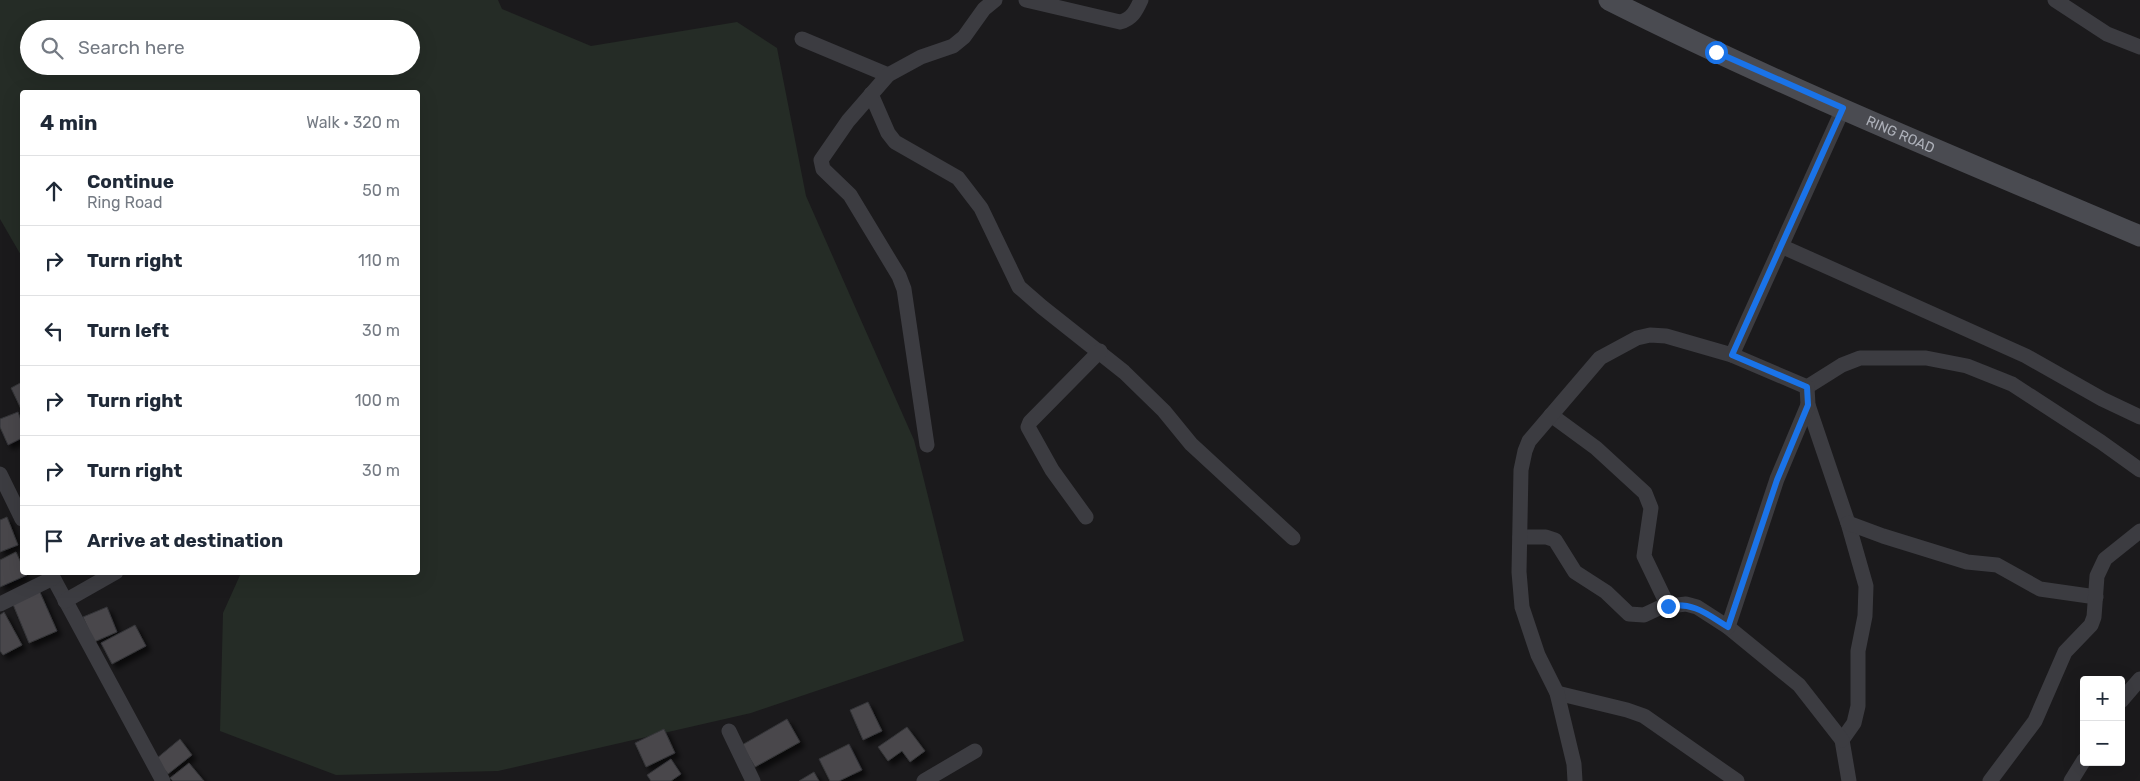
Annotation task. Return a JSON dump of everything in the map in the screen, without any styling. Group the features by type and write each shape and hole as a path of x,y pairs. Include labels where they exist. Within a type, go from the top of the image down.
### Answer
{"street":[{"path":"927,445 904,289 899,276 850,195 821,166 822,157 848,121 888,75 921,57 953,46 964,37 984,9 995,0"},
{"path":"1026,0 1120,22 1134,14 1140,0"},
{"name":"RING ROAD","path":"1609,0 1716,52 2140,236"},
{"path":"2055,0 2107,34 2140,47"},
{"path":"802,39 888,75"},
{"path":"871,94 888,133 895,142 958,178 981,208 1019,287 1042,308 1100,351 1164,411 1192,444 1293,538"},
{"path":"1732,355 1843,108"},
{"path":"1781,246 2026,356 2102,399 2140,416"},
{"path":"1575,781 1574,764 1557,693 1538,655 1522,607 1519,572 1522,470 1525,451 1529,441 1600,358 1637,338 1650,335 1666,336 1732,355 1807,387"},
{"path":"1086,517 1052,470 1028,427 1030,422 1100,351"},
{"path":"1807,387 1842,365 1860,358 1926,358 1967,366 2012,384 2140,470"},
{"path":"1807,387 1808,405 1848,523 1864,576 1867,598 1858,651 1858,706 1854,723 1842,740"},
{"path":"1728,627 1777,480 1808,405"},
{"path":"1551,415 1596,448 1645,493 1651,508 1644,556 1668,606"},
{"path":"0,474 18,500"},
{"path":"1848,523 1967,562 1997,565 2040,589 2096,597"},
{"path":"1990,781 2035,721 2066,652 2091,624 2094,617 2097,576 2105,559 2140,531"},
{"path":"1520,537 1546,537 1555,540 1575,572 1606,592 1629,614 1644,615 1668,606 1686,604 1696,607 1728,627 1799,685 1842,740 1849,781"},
{"path":"0,604 51,575 163,781"},
{"path":"65,601 111,575"},
{"path":"2125,696 2140,679"},
{"path":"1557,693 1644,716 1737,781"},
{"path":"728,731 753,781"},
{"path":"924,781 975,751"},
{"path":"2071,781 2080,766"}],"shaded area":[{"path":"0,0 498,0 502,9 591,46 737,22 777,48 806,196 914,440 964,641 751,713 498,771 336,775 220,731 223,613 240,575 420,575 420,90 20,90 20,254 0,219"}],"building":[{"path":"20,383 20,407 11,388"},
{"path":"18,412 20,418 20,439 8,445 0,427 0,419"},
{"path":"7,517 18,545 0,552 0,520"},
{"path":"16,552 20,561 20,575 27,575 0,587 0,560"},
{"path":"39,590 57,631 29,643 12,602"},
{"path":"107,607 117,632 94,642 83,617"},
{"path":"4,612 22,645 3,655 0,651 0,615"},
{"path":"135,625 146,646 112,664 101,643"},
{"path":"868,702 882,731 863,740 850,710"},
{"path":"787,719 800,742 755,767 742,745"},
{"path":"907,727 925,751 910,762 902,751 888,761 878,747"},
{"path":"664,729 675,753 646,767 635,743"},
{"path":"180,739 192,755 168,774 156,759"},
{"path":"849,744 862,770 839,781 830,781 819,759"},
{"path":"671,759 681,774 671,781 651,781 647,775"},
{"path":"189,763 204,781 173,781 170,778"},
{"path":"814,772 819,781 799,781"}],"route":[{"path":"1668,606 1686,604 1696,607 1728,627 1777,480 1808,405 1807,387 1732,355 1843,108 1716,52"}]}
